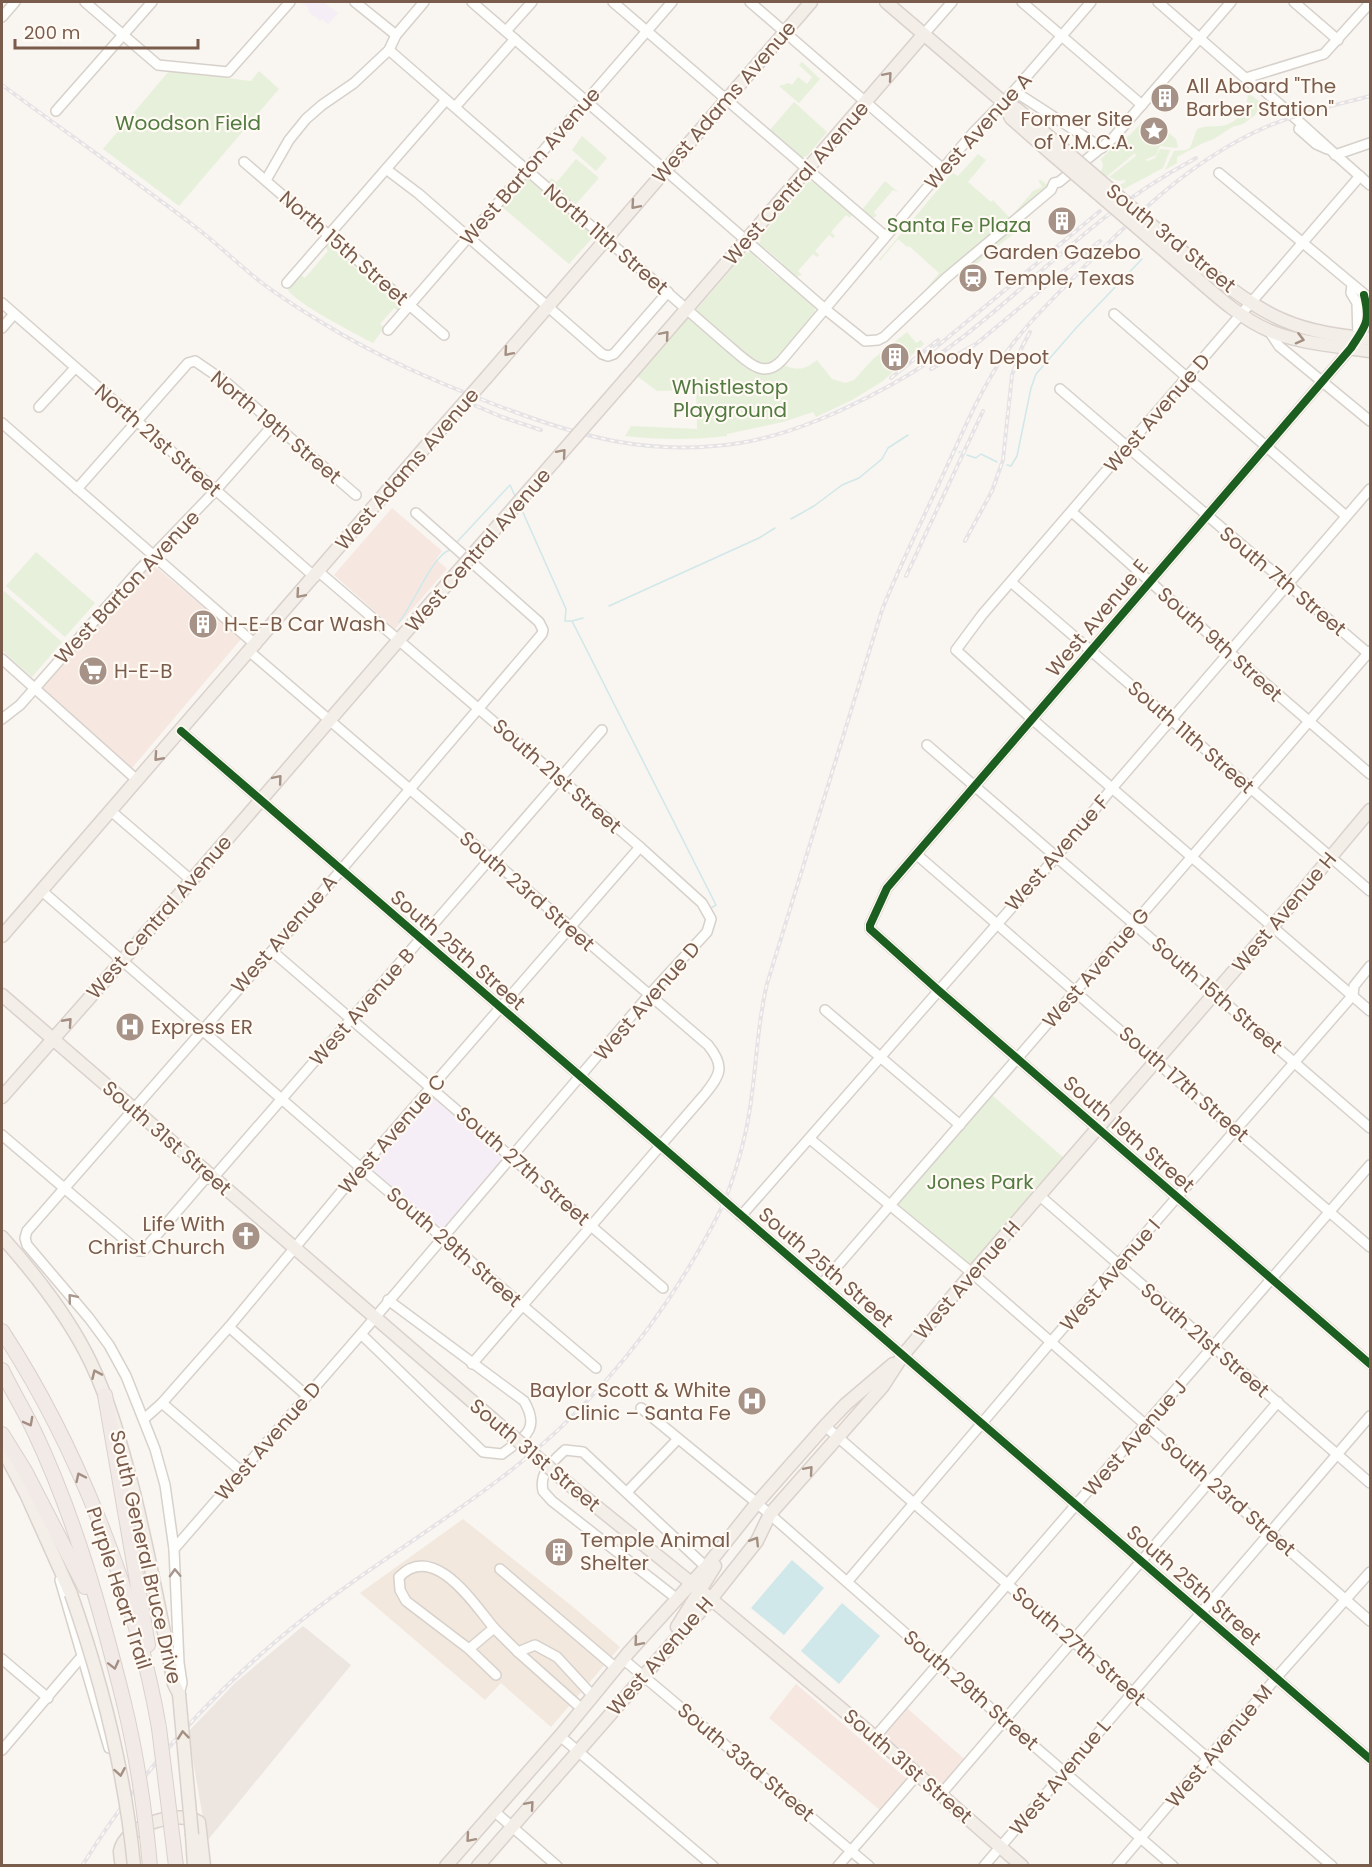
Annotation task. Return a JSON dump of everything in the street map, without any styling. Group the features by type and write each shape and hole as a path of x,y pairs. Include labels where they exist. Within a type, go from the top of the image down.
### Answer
{"highway":[{"name":"Purple Heart Trail","path":"2,1331 55,1424 92,1501 142,1650 159,1728 176,1866"},
{"name":"Purple Heart Trail","path":"2,1370 34,1431 49,1466 105,1625 136,1756 145,1811 150,1866"},
{"path":"105,1395 143,1611 159,1728"},
{"path":"2,1434 26,1471 105,1625"}],"main road":[{"name":"West Adams Avenue","path":"2,936 811,2"},
{"name":"South 3rd Street","path":"886,2 1003,102 1011,118 1057,151 1185,261 1242,314 1269,331 1306,341 1360,341"},
{"name":"West Central Avenue","path":"2,1097 924,34"},
{"name":"South 3rd Street","path":"1185,261 1275,317 1360,341"},
{"path":"1360,341 1371,351"},
{"name":"West Avenue H","path":"478,1866 642,1675 711,1599 757,1541 770,1514 883,1386 903,1355 972,1273 1371,810"},
{"name":"South 31st Street","path":"2,994 566,1482 711,1599 875,1737 1022,1866"},
{"name":"South General Bruce Drive","path":"2,1237 65,1317 91,1362 117,1426 151,1567 174,1684 179,1694 194,1866"},
{"name":"West Avenue H","path":"446,1866 560,1736 676,1598 695,1587 706,1567 731,1536 825,1426 846,1404 903,1355"},
{"path":"2,1448 26,1494 71,1594 97,1669 120,1769 134,1866"},
{"path":"670,1644 671,1635 688,1611 695,1587 725,1550 731,1536"},
{"path":"122,1866 120,1851 126,1841 149,1824 177,1816 199,1822 204,1866"}],"street":[{"path":"2,17 15,2"},
{"path":"85,2 158,65 228,72 290,2"},
{"path":"56,111 152,2"},
{"path":"355,2 396,35"},
{"path":"266,180 289,140 306,119 354,83 389,50 396,35 424,2"},
{"path":"472,2 825,309 862,339 872,342 881,339 946,278 1051,189 1054,183 1059,182 1102,148 1231,2"},
{"path":"506,31 532,2"},
{"path":"613,2 885,236"},
{"name":"West Barton Avenue","path":"388,330 672,2"},
{"path":"750,2 943,169"},
{"name":"West Central Avenue","path":"924,34 952,2"},
{"path":"1022,2 1142,105"},
{"name":"West Avenue A","path":"687,309 751,364 762,369 770,369 783,359 885,236 1091,2"},
{"path":"1158,2 1249,81 1260,87 1371,185"},
{"path":"1294,2 1338,40"},
{"path":"1249,81 1328,51 1371,3"},
{"path":"455,107 515,39"},
{"name":"North 11th Street","path":"389,50 687,309"},
{"path":"1014,91 1102,148"},
{"path":"287,283 446,100"},
{"path":"1333,153 1371,143"},
{"name":"North 15th Street","path":"244,162 444,335"},
{"path":"386,169 419,194 602,354 608,356 614,354 668,292"},
{"path":"1219,173 1367,297 1368,315 1360,341"},
{"name":"West Avenue D","path":"1032,719 956,650 1011,582 1360,176"},
{"path":"1352,285 1352,293 1357,303 1360,341"},
{"name":"North 21st Street","path":"2,303 215,491 400,640"},
{"path":"2,328 14,314"},
{"path":"1114,314 1187,380 1346,516"},
{"name":"South 3rd Street","path":"1269,331 1279,346 1371,421"},
{"name":"West Avenue E","path":"870,925 887,888 1092,652 1206,516 1360,341"},
{"name":"North 19th Street","path":"137,423 188,363 195,361 227,382 356,495"},
{"path":"39,407 75,368"},
{"name":"South 7th Street","path":"1060,389 1206,516 1370,653"},
{"name":"South 23rd Street","path":"2,423 154,556 329,720 708,1045 717,1056 720,1066 717,1080 659,1146"},
{"path":"77,489 137,423"},
{"name":"West Barton Avenue","path":"2,718 20,705 140,569 215,491 274,424"},
{"name":"West Avenue F","path":"741,1216 1056,857 1113,787 1371,489"},
{"name":"South 9th Street","path":"1072,512 1229,652 1371,774"},
{"name":"West Avenue A","path":"25,1238 27,1231 272,951 542,634 543,630 539,622 416,513"},
{"name":"South 11th Street","path":"1011,582 1371,891"},
{"name":"South 21st Street","path":"400,640 640,847 702,903 710,917"},
{"name":"West Avenue G","path":"821,1285 1370,653"},
{"path":"2,659 137,780"},
{"path":"1032,719 1371,1011"},
{"name":"West Avenue B","path":"66,1188 141,1252 204,1180 213,1178 602,730"},
{"name":"South 25th Street","path":"181,731 1371,1759"},
{"name":"South 15th Street","path":"927,745 1371,1128"},
{"path":"111,811 191,880"},
{"name":"West Avenue C","path":"144,1419 162,1403 229,1327 362,1168 640,847"},
{"name":"South 17th Street","path":"916,854 1371,1247"},
{"name":"South 29th Street","path":"42,891 596,1368"},
{"name":"West Avenue D","path":"174,1549 362,1334 388,1300 649,995 707,932 710,917"},
{"name":"South 19th Street","path":"870,925 870,929 938,990 1371,1364"},
{"name":"South 27th Street","path":"272,951 663,1288"},
{"name":"West Avenue I","path":"847,1582 1050,1343 1353,995 1354,986 1371,966"},
{"path":"825,1010 960,1125"},
{"path":"2,1135 66,1188"},
{"name":"South 23rd Street","path":"810,1139 972,1273 1371,1621"},
{"path":"472,1364 659,1146"},
{"name":"West Avenue J","path":"875,1737 1371,1165"},
{"name":"South 21st Street","path":"1040,1196 1371,1483"},
{"name":"South General Bruce Drive","path":"25,1238 27,1245 109,1345 126,1376 155,1449 165,1485 174,1549 179,1663 182,1683 179,1694"},
{"path":"362,1334 483,1452 502,1454 525,1436 531,1425 531,1413 524,1401 388,1300"},
{"path":"229,1327 307,1396"},
{"path":"941,1794 1278,1402"},
{"path":"162,1403 242,1472"},
{"name":"South 29th Street","path":"641,1408 758,1503 1173,1866"},
{"name":"West Avenue L","path":"984,1866 1371,1416"},
{"name":"South 27th Street","path":"825,1426 1332,1866"},
{"path":"627,1492 678,1439"},
{"path":"676,1598 552,1501 543,1491 542,1476 550,1464 565,1450 583,1452 706,1567"},
{"path":"47,1540 109,1748"},
{"path":"496,1675 469,1649 406,1601 400,1590 399,1578 408,1569 420,1566 450,1576 494,1628 582,1709"},
{"name":"South 33rd Street","path":"500,1569 619,1664 642,1675 869,1866"},
{"name":"West Avenue M","path":"1117,1866 1276,1678 1371,1572"},
{"path":"469,1649 494,1628"},
{"path":"518,1652 536,1646 550,1653 593,1696"},
{"path":"2,1750 83,1655"},
{"path":"2,1659 48,1698"},
{"path":"560,1736 713,1866"},
{"path":"838,1866 918,1774"},
{"path":"494,1811 557,1866"}],"shaded area":[{"path":"323,2 338,13 328,24 322,19 320,21 308,11 309,8 302,3"},
{"path":"392,508 442,551 436,559 447,569 395,629 334,575"},
{"path":"150,562 241,639 132,768 39,689"},
{"path":"430,1095 502,1156 502,1160 439,1230 370,1170 369,1165"},
{"path":"463,1519 620,1647 551,1727 501,1683 485,1700 360,1593"},
{"path":"303,1626 351,1665 207,1841 188,1732 235,1683"},
{"path":"796,1684 906,1778 880,1810 769,1718"},
{"path":"907,1708 964,1759 942,1785 884,1735"}],"green space":[{"path":"802,62 820,79 799,103 779,86 789,83 792,85 798,77 807,84 812,77 799,65"},
{"name":"Woodson Field","path":"169,71 251,81 259,71 279,89 179,206 103,149"},
{"path":"1248,93 1263,104 1255,115 1243,124 1232,127 1214,139 1177,157 1177,163 1165,170 1174,151 1190,148 1197,129 1232,123 1244,110"},
{"path":"794,102 827,132 808,155 802,158 770,130"},
{"path":"1150,118 1176,139 1178,147 1160,146 1156,155 1145,160 1155,158 1160,149 1170,150 1163,168 1122,190 1116,186 1126,180 1118,181 1109,177 1136,156 1135,153 1106,177 1101,173 1103,165 1101,159 1145,119 1147,120 1145,132 1148,133"},
{"path":"582,136 607,158 596,171 572,150"},
{"name":"Santa Fe Plaza","path":"978,154 986,160 968,182 991,202 993,200 1010,218 1033,191 1042,187 1038,180 1050,187 1012,219 1022,227 983,258 964,277 960,273 950,280 942,275 912,306 939,273 898,239 879,260 950,175 945,174 949,169 955,170 953,173 958,176"},
{"path":"576,159 598,179 576,204 572,204 548,183 551,178 557,182"},
{"path":"523,179 528,179 594,236 569,264 502,207 502,204"},
{"path":"809,181 820,184 852,214 850,218 846,215 831,232 835,236 833,238 829,235 815,251 819,255 817,257 813,254 798,271 802,275 794,277 765,248 763,250 758,245 761,240 759,238"},
{"path":"885,181 898,192 893,190 874,212 877,216 872,218 862,210"},
{"path":"327,244 401,306 398,311 394,308 380,324 384,328 373,343 314,311 288,290 301,275 305,278 328,251 325,247"},
{"path":"752,252 779,278 781,276 813,303 815,309 814,314 773,362 766,366 755,363 696,310 745,253"},
{"name":"Whistlestop Playground","path":"686,319 690,319 750,369 767,373 783,365 793,368 809,366 817,360 832,379 845,383 854,380 873,359 907,332 916,343 921,340 924,344 883,381 852,400 816,417 813,412 783,422 727,434 727,436 676,439 625,436 631,426 697,429 696,390 657,391 637,376"},
{"path":"36,552 95,603 65,637 6,586"},
{"path":"4,591 62,642 32,677 2,650 2,593"},
{"name":"Jones Park","path":"992,1095 1064,1158 969,1268 897,1205"}],"water":[{"path":"792,1560 824,1588 784,1635 751,1608"},
{"path":"842,1603 880,1636 839,1684 801,1651"}],"waterway":[{"path":"1007,465 1011,466 1017,456 1036,374 1142,259"},
{"path":"791,519 814,506 842,485 859,478 882,459 888,448 908,435"},
{"path":"967,455 976,458 981,454 997,462"},
{"path":"457,542 510,485 515,496"},
{"path":"521,508 566,609 565,621 583,618"},
{"path":"609,606 759,538 775,528"},
{"path":"399,622 437,560 450,550"},
{"path":"572,621 716,905 711,908"}],"railway":[{"path":"2,85 198,229 270,289 346,337 409,369 496,405 586,435 645,446 707,447 760,439 798,428 836,413 889,386 948,349 1119,207 1196,158"},
{"path":"82,1866 127,1799 204,1708 262,1653 318,1607 501,1478 555,1433 581,1408 628,1354 650,1326 689,1267 721,1209 738,1161 750,1107 767,984 882,610 969,419 1008,350 1037,315 1101,250 1144,209 1189,172 1239,140 1266,127 1304,113 1370,96"},
{"path":"934,349 1100,211"},
{"path":"931,369 976,344 1100,241"},
{"path":"965,541 992,491 1003,460 1012,375 1030,332"},
{"path":"891,378 938,340"},
{"path":"460,399 541,430"},
{"path":"906,576 983,411"}],"cycle path":[{"path":"1364,295 1367,318 1351,348 887,888 870,929 1370,1364"},
{"path":"181,731 1370,1759"}],"place":[{"name":"All Aboard \"The Barber Station\"","path":"1165,98"},
{"name":"Former Site of Y.M.C.A.","path":"1154,131"},
{"name":"Garden Gazebo","path":"1062,221"},
{"name":"Temple, Texas","path":"973,278"},
{"name":"Moody Depot","path":"895,357"},
{"name":"H-E-B Car Wash","path":"203,624"},
{"name":"H-E-B","path":"93,671"},
{"name":"Express ER","path":"130,1027"},
{"name":"Life With Christ Church","path":"246,1236"},
{"name":"Baylor Scott & White Clinic – Santa Fe","path":"752,1401"},
{"name":"Temple Animal Shelter","path":"559,1552"}]}
